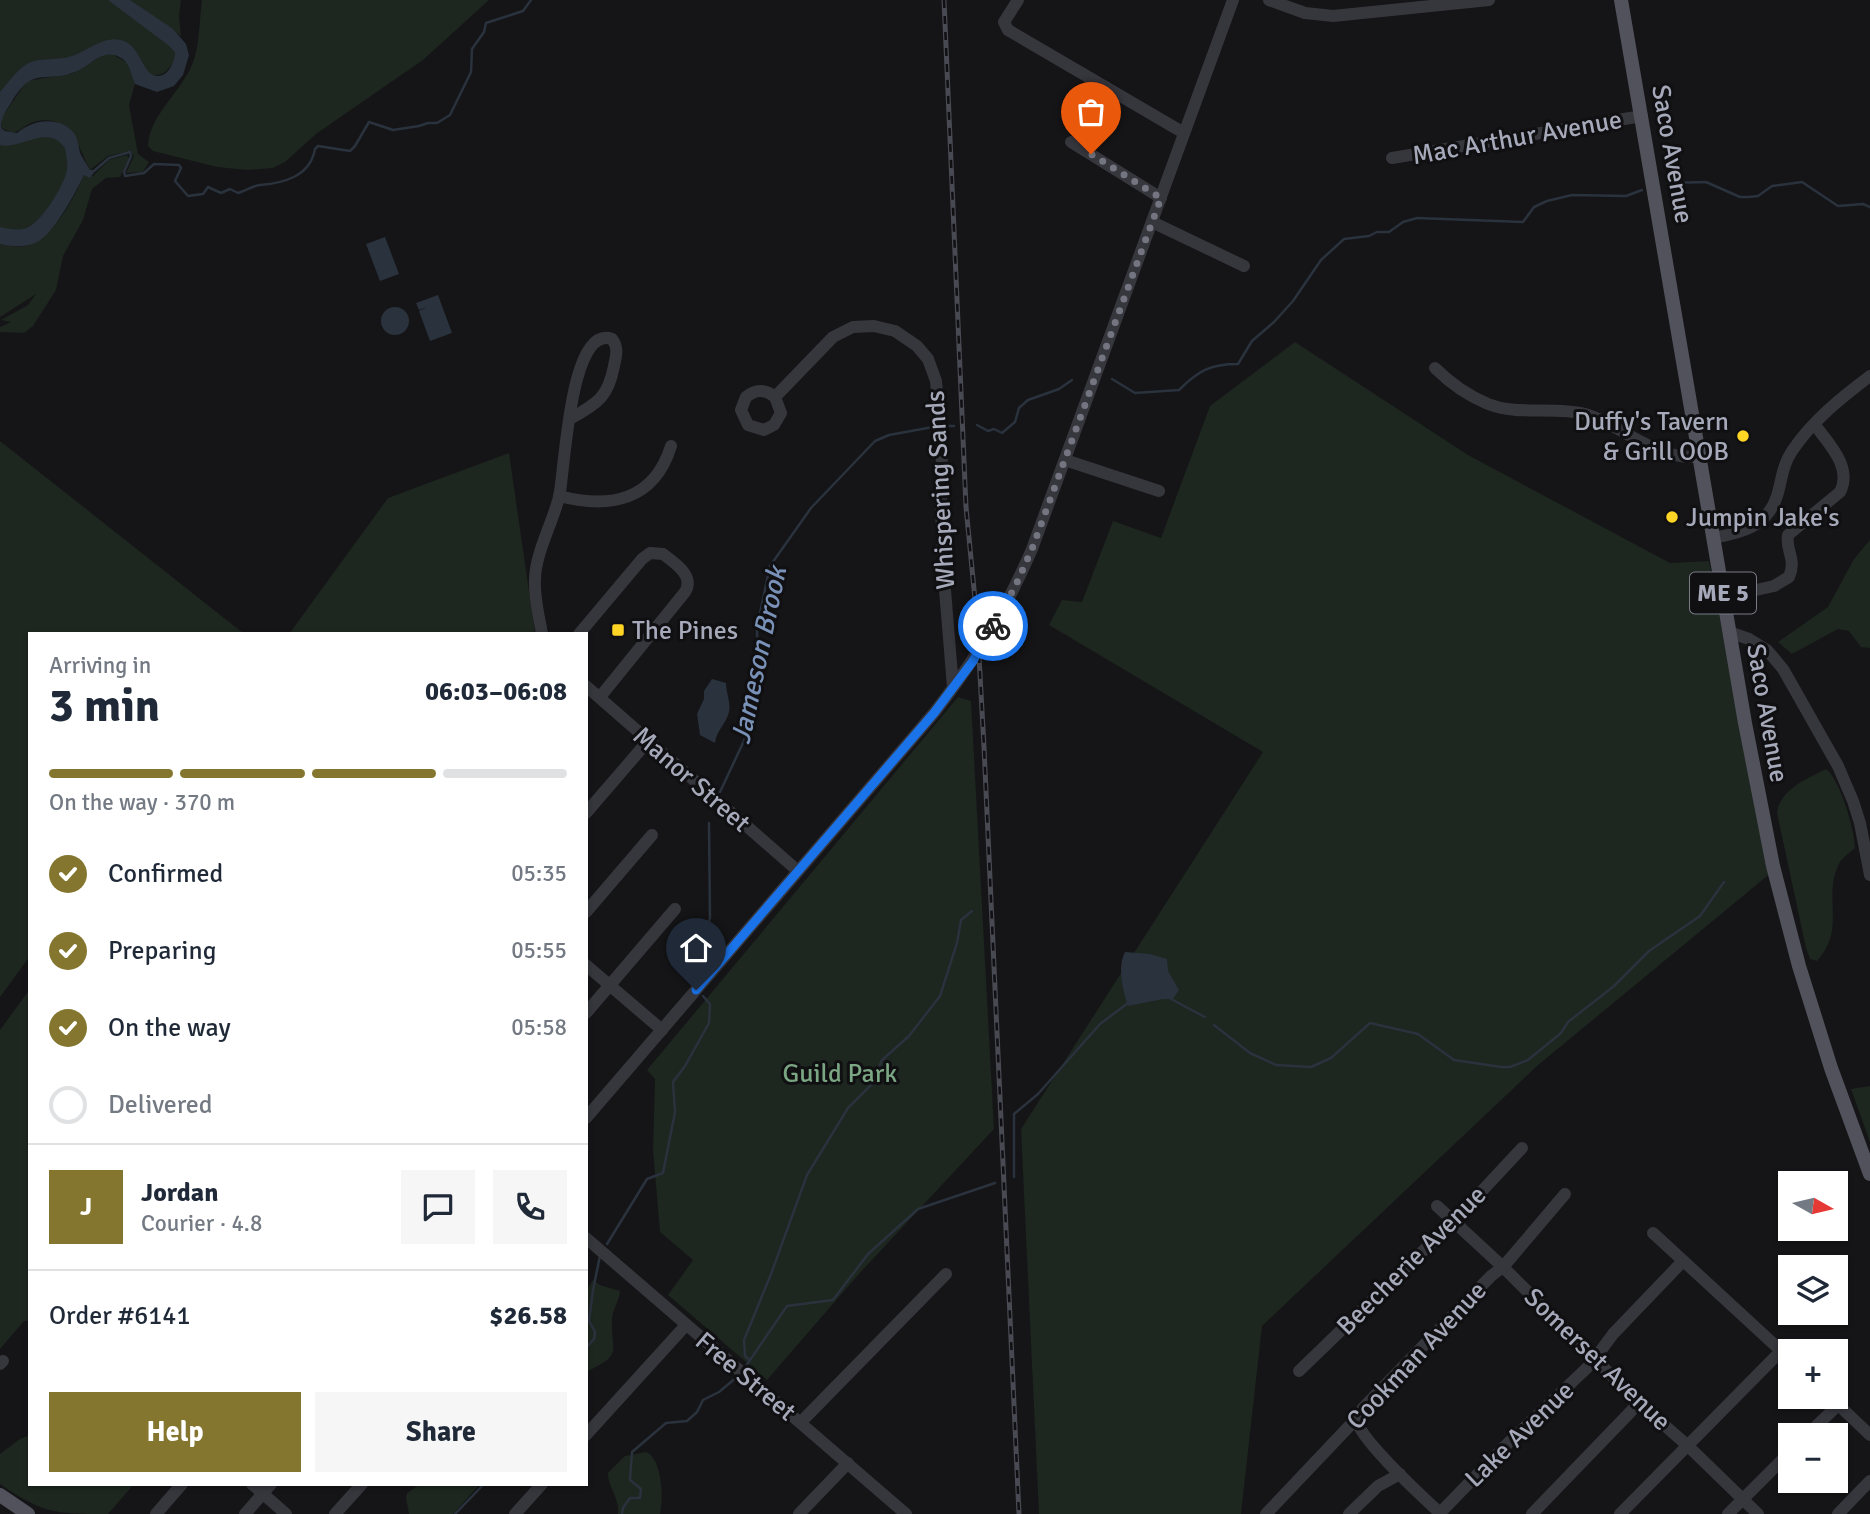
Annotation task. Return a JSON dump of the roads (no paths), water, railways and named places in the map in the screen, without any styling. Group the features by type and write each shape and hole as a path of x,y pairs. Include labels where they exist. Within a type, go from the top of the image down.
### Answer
{"main road":[{"name":"Saco Avenue","path":"1621,0 1759,803 1787,920 1831,1069 1870,1174"},
{"path":"0,1495 28,1514"}],"street":[{"path":"1018,0 1004,24 1011,31 1184,134"},
{"path":"588,1116 934,713 973,661 1015,587 1032,549 1233,0"},
{"path":"1269,0 1306,13 1325,16 1350,16 1489,0"},
{"name":"Mac Arthur Avenue","path":"1392,158 1642,116"},
{"path":"1071,142 1161,198"},
{"path":"1152,222 1244,266"},
{"name":"Whispering Sands","path":"775,397 833,337 853,327 874,326 901,334 928,359 936,381 942,445 944,578 953,687"},
{"path":"542,632 535,573 559,496 575,383 582,365 597,342 605,337 612,339 617,351 608,389 597,402 570,419"},
{"path":"1435,368 1458,387 1490,405 1504,409 1585,414 1678,457 1700,456"},
{"path":"1713,538 1741,533 1756,525 1773,505 1781,472 1788,457 1842,398 1870,376"},
{"path":"1724,597 1774,586 1788,577 1793,562 1788,535 1840,492 1844,477 1841,462 1815,425"},
{"path":"559,496 589,502 626,497 654,480 666,462 671,446"},
{"path":"1065,460 1159,491"},
{"path":"581,632 642,559 650,554 663,554 688,578 689,585 685,592 600,697"},
{"path":"1729,632 1749,639 1767,650 1783,669 1838,766 1853,801 1870,876"},
{"name":"Manor Street","path":"588,688 798,871"},
{"path":"588,811 648,741"},
{"path":"588,910 652,835"},
{"path":"588,1011 675,909"},
{"path":"588,967 662,1030"},
{"name":"Beecherie Avenue","path":"1299,1371 1453,1222 1522,1147"},
{"name":"Cookman Avenue","path":"1266,1514 1356,1419 1360,1411 1491,1276 1503,1267 1565,1194"},
{"name":"Somerset Avenue","path":"1437,1206 1503,1267 1639,1403 1758,1514"},
{"path":"1653,1233 1778,1347"},
{"name":"Free Street","path":"588,1240 906,1514"},
{"name":"Lake Avenue","path":"1440,1514 1504,1447 1595,1359 1613,1334 1683,1261"},
{"path":"800,1422 946,1274"},
{"path":"588,1433 686,1325"},
{"path":"1620,1514 1687,1445 1778,1361"},
{"path":"1532,1514 1639,1403"},
{"path":"1816,1423 1827,1409"},
{"path":"1842,1409 1870,1435"},
{"path":"1356,1419 1361,1431 1440,1514"},
{"path":"799,1514 848,1463"},
{"path":"1728,1514 1778,1464"},
{"path":"1349,1514 1385,1481 1400,1474"},
{"path":"1838,1514 1869,1484"},
{"path":"156,1514 180,1486"},
{"path":"335,1514 360,1486"},
{"path":"515,1514 540,1486"},
{"path":"245,1514 267,1489 286,1514"}],"water":[{"path":"108,0 130,0 173,29 186,44 189,55 183,75 174,86 157,92 135,84 126,63 109,54 75,72 39,78 26,84 5,112 1,128 17,133 30,125 46,121 68,127 77,138 81,155 90,170 96,170 90,178 84,175 58,220 39,241 20,246 0,244 0,227 24,229 39,218 57,194 67,170 65,148 51,138 42,137 8,146 0,145 0,92 16,74 31,62 72,56 110,39 118,39 131,46 153,75 165,74 173,64 175,52 168,45"},
{"path":"385,237 399,274 380,281 366,244"},
{"path":"438,295 452,333 430,341 419,311 427,307 419,310 416,303"},
{"path":"395,307 405,311 409,321 405,331 395,335 385,331 381,321 385,311"},
{"path":"712,679 726,683 729,705 728,716 715,743 700,735 697,714 704,699 704,691"},
{"path":"1125,952 1150,954 1167,959 1168,971 1179,990 1173,999 1128,1006 1121,971"}],"waterway":[{"path":"94,171 109,158 130,152 125,176 144,173 154,164 179,165 181,168 175,181 188,196 203,194 208,187 221,193 230,189 238,193 294,177 308,166 318,146 350,151 369,122 393,130 437,123 450,115 471,72 472,49 484,32 486,23 523,11 531,0"},
{"name":"Jameson Brook","path":"1668,183 1706,182 1740,197 1749,197 1758,196 1772,186 1802,182 1838,206 1863,204 1870,207"},
{"name":"Jameson Brook","path":"1112,379 1135,393 1179,390 1205,370 1220,365 1238,364 1252,341 1293,301 1321,260 1344,239 1389,232 1403,222 1417,218 1523,222 1534,207 1547,201 1572,195 1626,196 1642,190"},
{"name":"Jameson Brook","path":"977,425 988,431 994,429 1002,433 1015,422 1019,408 1028,400 1059,389 1072,380"},
{"name":"Jameson Brook","path":"946,426 954,426"},
{"name":"Jameson Brook","path":"720,792 749,730 758,686 757,627 770,566 811,508 875,441 889,435 933,427"},
{"path":"691,982 710,918 709,823"},
{"path":"1214,1025 1250,1053 1276,1065 1311,1067 1331,1058 1370,1023 1418,1034 1454,1060 1510,1067 1528,1060 1561,1033 1568,1022 1614,986 1649,951 1700,916 1724,882"},
{"path":"750,1360 745,1356 744,1340 807,1175 848,1108 872,1084 882,1060 909,1036 940,996 957,943 961,920 972,911"},
{"path":"607,1244 647,1179 663,1173 675,1112 673,1082 709,1023 710,1004 703,996"},
{"path":"1171,999 1205,1017"},
{"path":"1014,1177 1014,1114 1038,1094 1100,1024 1128,1003"},
{"path":"746,1366 787,1306 833,1300 868,1254 918,1209 995,1183"},
{"path":"588,1346 594,1339 595,1332 589,1321 600,1256"},
{"path":"622,1514 630,1498 640,1498 641,1489 630,1480 632,1452 666,1423 687,1421 697,1412 703,1400 719,1392 737,1377"},
{"path":"455,1514 482,1486"}],"railway":[{"path":"944,0 966,507 977,620 984,747 1019,1514"}],"place":[{"name":"Duffy's Tavern & Grill OOB","path":"1743,436"},
{"name":"Jumpin Jake's","path":"1672,517"},
{"name":"The Pines","path":"618,630"}],"park label":[{"name":"Guild Park","path":"840,1073"}]}
